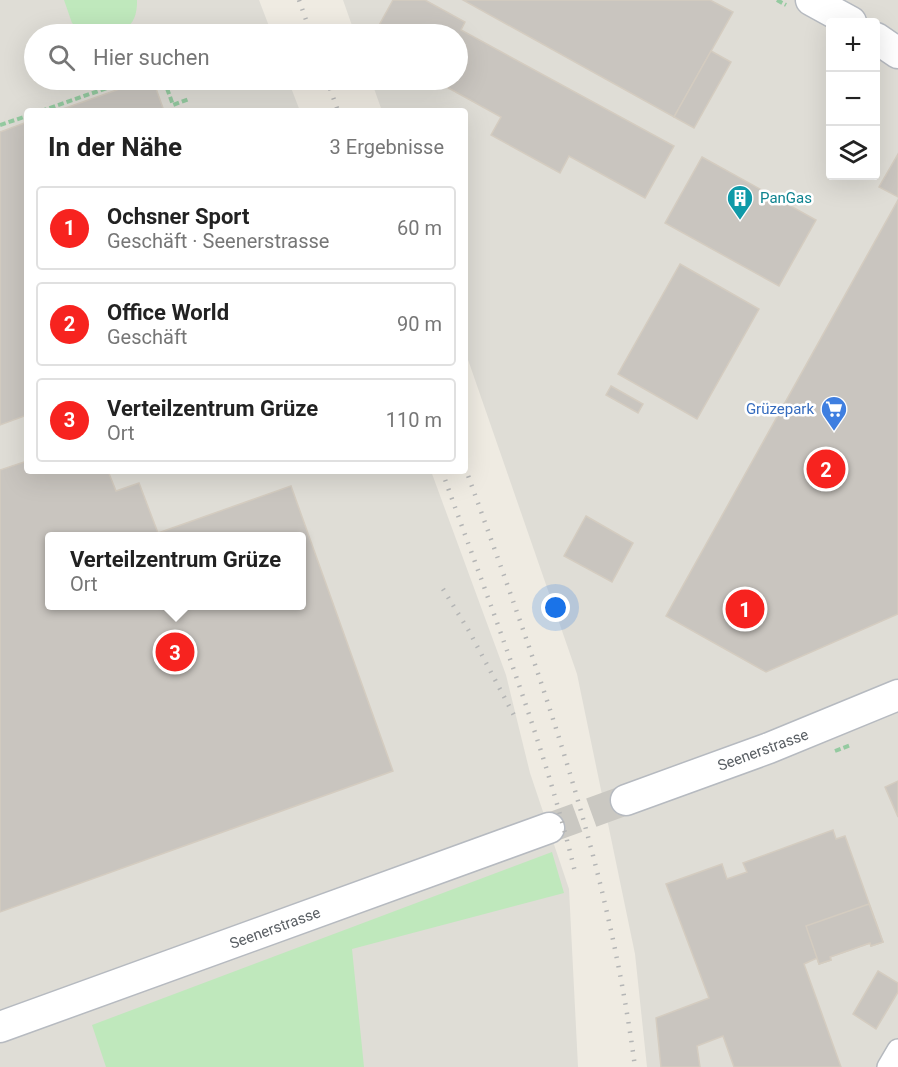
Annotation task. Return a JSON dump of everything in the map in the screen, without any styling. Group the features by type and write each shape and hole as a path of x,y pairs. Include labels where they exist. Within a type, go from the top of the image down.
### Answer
{"main road":[{"path":"811,0 844,18"},
{"path":"880,41 898,53"},
{"name":"Seenerstrasse","path":"626,800 769,748 898,695"},
{"name":"Seenerstrasse","path":"0,1027 549,828"}],"street":[{"path":"888,1067 898,1050"}],"path":[{"path":"50,108 101,90"},
{"path":"168,90 173,105 189,99"},
{"path":"0,125 24,117"}],"shaded area":[{"path":"0,0 259,0 268,24 24,24 24,90 292,90 299,108 24,108 24,474 432,474 506,675 530,773 569,889 578,1067 0,1067"},
{"path":"343,0 898,0 898,1067 647,1067 635,954 577,674 468,360 468,108 381,108 375,90 468,90 468,24 351,24"}],"green space":[{"path":"64,0 137,0 136,12 130,24 72,23"},
{"path":"552,852 564,893 352,949 364,1067 106,1067 92,1025"}],"building":[{"path":"393,0 425,0 465,22 464,24 380,24"},
{"path":"463,0 710,0 733,12 674,117"},
{"path":"468,34 674,146 645,198 569,156 560,173 491,135 501,117 452,90 468,90"},
{"path":"711,51 731,62 694,128 674,117"},
{"path":"117,90 157,90 163,108 66,108"},
{"path":"24,123 24,416 0,425 0,132"},
{"path":"898,154 898,197 879,187"},
{"name":"PanGas","path":"702,157 816,220 779,286 665,223"},
{"name":"Grüzepark","path":"898,200 898,614 766,672 666,616"},
{"path":"680,264 759,309 697,419 618,374"},
{"path":"611,386 643,404 638,413 606,395"},
{"path":"24,462 24,474 109,474 116,491 139,483 158,532 45,532 45,610 306,610 306,532 161,532 291,486 393,771 0,912 0,470"},
{"path":"586,516 633,543 612,582 564,556"},
{"path":"898,781 898,817 885,787"},
{"path":"833,830 836,839 845,836 883,942 871,946 870,943 830,957 831,960 819,964 817,958 804,964 841,1067 734,1067 723,1036 697,1046 700,1067 661,1067 656,1018 709,998 666,884 722,864 727,879 747,872 743,863"},
{"path":"869,904 883,942 871,946 870,943 830,957 831,960 819,964 806,926"},
{"path":"878,971 898,983 898,992 876,1029 853,1014"}],"tunnel":[{"path":"549,828 626,800"}],"railway":[{"path":"299,0 307,24"},
{"path":"331,90 337,108"},
{"path":"443,474 531,720 575,872"},
{"path":"468,474 543,689 588,836 623,988 635,1067"},
{"path":"443,589 469,631 517,721"}],"place":[{"name":"PanGas","path":"740,221"},
{"name":"Grüzepark","path":"834,432"},
{"name":"Office World","path":"826,469"},
{"name":"Ochsner Sport","path":"745,609"},
{"name":"Verteilzentrum Grüze","path":"175,652"}]}
